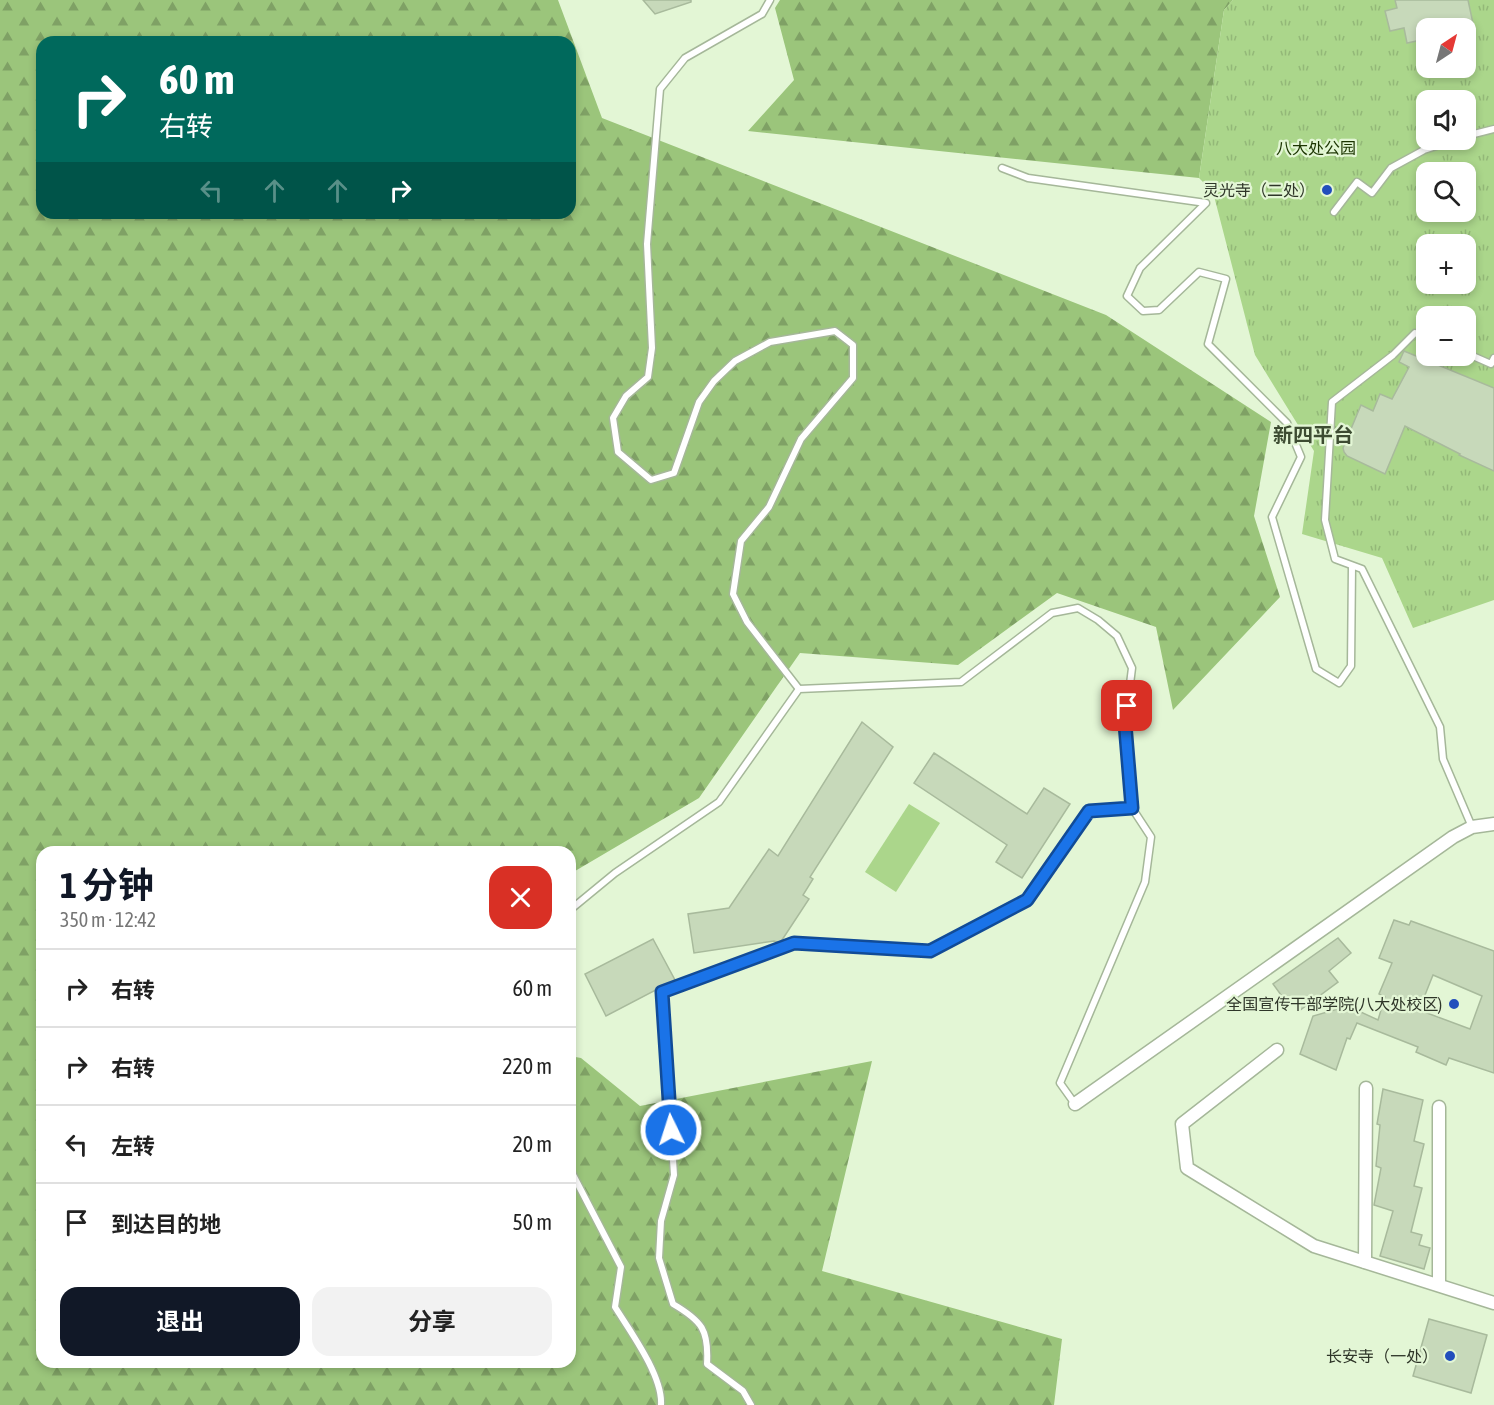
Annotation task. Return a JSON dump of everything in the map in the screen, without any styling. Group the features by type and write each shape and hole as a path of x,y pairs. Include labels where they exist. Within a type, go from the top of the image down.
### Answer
{"street":[{"path":"1075,1104 1438,848 1472,827 1494,824"},
{"path":"1277,1050 1182,1124 1187,1168 1314,1246 1494,1303"},
{"path":"1365,1262 1366,1088"},
{"path":"1439,1107 1439,1285"}],"lane":[{"path":"770,0 762,14 685,58 660,89 647,244 652,348 648,377 626,396 613,418 618,452 651,480 674,473 699,402 714,381 735,361 770,342 835,331 853,345 853,378 801,439 770,507 741,541 732,594 747,622 799,689"},
{"path":"1476,134 1494,129"},
{"path":"1335,212 1357,183 1372,193 1391,168 1424,150"},
{"path":"1002,168 1028,178 1206,204 1140,268 1127,296 1143,311 1159,310 1198,272 1226,279 1208,344 1287,423 1301,457 1272,517 1316,669 1339,683 1351,666 1352,566"},
{"path":"1416,333 1393,355 1332,402 1325,520 1335,559 1362,569 1440,727 1443,759 1472,827"},
{"path":"1476,357 1491,364 1494,358"},
{"path":"799,689 961,682 1052,613 1078,608 1098,620 1117,636 1132,668 1125,724 1132,808 1150,837 1145,882 1060,1083 1075,1104"},
{"path":"576,905 615,873 719,802 799,689"},
{"path":"752,1405 744,1391 706,1364 708,1341 694,1316 673,1304 659,1258 661,1221 674,1175 662,992 794,943 930,951 1027,900 1089,811 1132,808"},
{"path":"576,1181 621,1267 615,1307 644,1353 662,1395 661,1405"}],"green space":[{"path":"0,0 558,0 571,36 36,36 36,219 576,219 576,48 602,118 1106,315 1271,422 1254,516 1280,597 1173,710 1156,627 1057,593 958,665 800,653 699,798 576,870 576,846 36,846 36,1368 576,1368 576,1057 581,1058 640,1106 872,1061 822,1271 1062,1339 1054,1405 0,1405"},
{"path":"780,0 1233,0 1224,10 1199,178 748,131 794,80 775,8"},
{"name":"八大处公园","path":"1233,0 1494,0 1494,600 1413,628 1382,558 1302,534 1314,451 1255,355 1213,192 1199,178 1224,10"},
{"path":"909,804 940,823 896,892 865,872"}],"building":[{"path":"643,0 691,0 691,2 655,14"},
{"path":"1395,0 1468,0 1472,18 1416,18 1416,41 1407,43 1404,28 1390,31 1385,11 1397,8"},
{"path":"1404,351 1416,356 1416,366 1440,366 1494,388 1494,471 1405,426 1385,474 1347,456 1343,448 1361,405 1373,411 1380,394 1392,399 1409,367 1399,362"},
{"path":"862,722 893,747 810,877 813,879 803,895 809,899 780,943 774,941 694,953 688,914 729,908 769,849 778,856"},
{"path":"934,753 1027,814 1044,788 1070,804 1022,878 996,862 1007,845 914,783"},
{"path":"1394,920 1409,925 1411,921 1494,951 1494,1073 1449,1058 1446,1065 1416,1052 1418,1047 1357,1023 1350,1039 1347,1038 1336,1070 1300,1054 1313,1016 1348,1006 1378,1020 1385,997 1379,994 1392,963 1379,958","holes":["1433,975 1482,996 1470,1029 1419,1010"]},
{"path":"1338,938 1351,953 1329,971 1338,982 1299,1011 1292,1001 1281,995 1273,984"},
{"path":"653,939 675,980 606,1016 585,974"},
{"path":"1383,1089 1423,1100 1414,1141 1424,1144 1414,1186 1422,1188 1411,1232 1422,1235 1419,1245 1430,1248 1424,1269 1380,1256 1393,1211 1374,1205 1381,1168 1376,1166 1380,1125 1377,1124"},
{"name":"长安寺（一处）","path":"1429,1319 1487,1335 1471,1393 1413,1376"}],"place":[{"name":"灵光寺（二处）","path":"1327,190"},
{"name":"全国宣传干部学院(八大处校区)","path":"1454,1004"},
{"name":"长安寺（一处）","path":"1450,1356"}],"district":[{"name":"新四平台","path":"1313,435"}],"route":[{"path":"671,1130 662,992 794,943 930,951 1027,900 1089,811 1132,808 1125,724 1127,706"}]}
